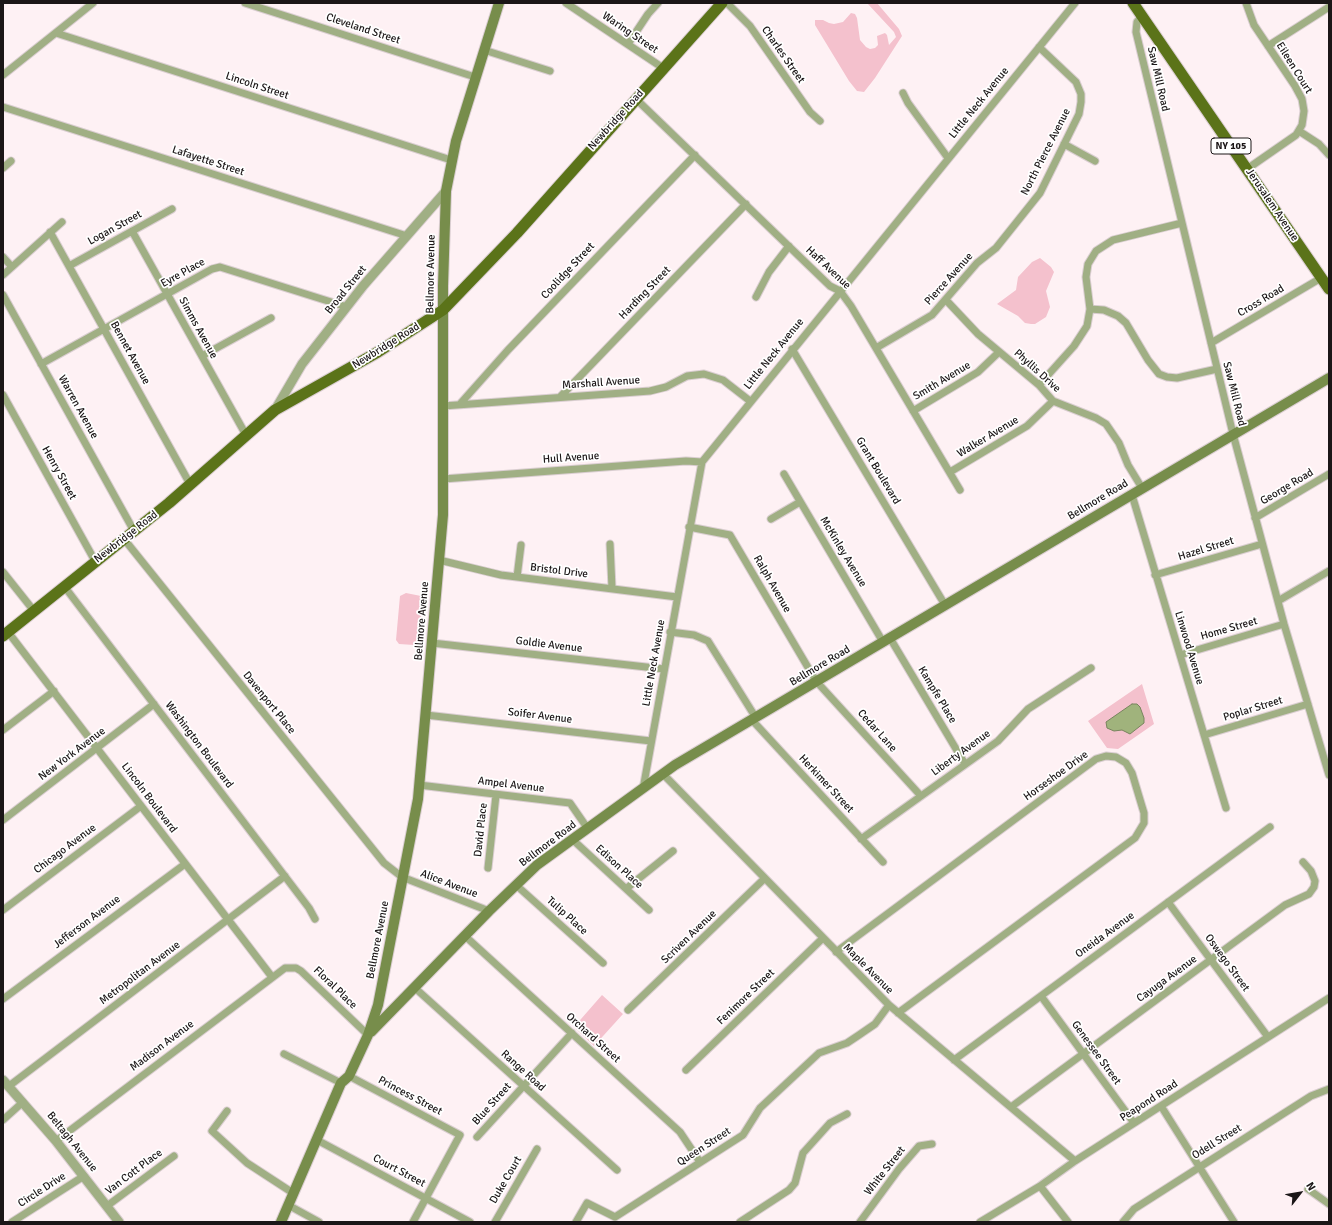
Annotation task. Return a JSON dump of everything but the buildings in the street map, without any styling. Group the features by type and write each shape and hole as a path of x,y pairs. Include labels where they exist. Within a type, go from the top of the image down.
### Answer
{"main road":[{"name":"Bellmore Avenue","path":"281,1222 345,1079 368,1035 378,1005 419,785 443,515 443,310 446,191 451,160 475,77 499,3"},
{"name":"Newbridge Road","path":"6,634 124,539 275,410 378,352 443,310 517,233 722,3"},
{"name":"Jerusalem Avenue","path":"1133,3 1329,288"},
{"name":"Bellmore Road","path":"368,1035 489,911 537,865 663,774 816,681 1329,378"}],"street":[{"path":"3,75 93,3"},
{"name":"Cleveland Street","path":"245,3 475,77"},
{"name":"Waring Street","path":"566,3 663,68"},
{"path":"628,44 648,14 658,3"},
{"name":"Charles Street","path":"727,3 750,26 810,112 820,121"},
{"name":"Little Neck Avenue","path":"643,789 670,632 702,462 792,349 1075,3"},
{"name":"Eileen Court","path":"1246,3 1254,25 1302,99 1304,115 1299,131"},
{"path":"1268,46 1329,7"},
{"name":"Saw Mill Road","path":"1142,16 1137,22 1136,32 1233,434 1284,624 1329,775"},
{"name":"Lincoln Street","path":"56,33 451,160"},
{"name":"North Pierce Avenue","path":"1026,210 1040,193 1079,114 1081,94 1076,82 1039,47"},
{"path":"484,50 550,71"},
{"path":"903,93 908,103 948,158"},
{"name":"Haff Avenue","path":"636,98 830,286 840,291 851,306 960,490"},
{"name":"Lafayette Street","path":"3,107 407,236"},
{"path":"1247,169 1292,138 1299,131 1319,144 1329,155"},
{"path":"1064,144 1095,161"},
{"name":"Coolidge Street","path":"460,404 508,350 694,155"},
{"path":"3,168 10,161"},
{"name":"Broad Street","path":"275,410 302,364 347,307 446,191"},
{"name":"Harding Street","path":"560,397 746,204"},
{"name":"Logan Street","path":"69,266 172,209"},
{"name":"Pierce Avenue","path":"876,348 932,315 977,263 996,248 1026,210"},
{"path":"3,275 62,222"},
{"path":"1039,385 1084,333 1090,309 1086,277 1088,264 1096,251 1113,240 1182,223"},
{"name":"Simms Avenue","path":"132,231 246,435"},
{"name":"Bennet Avenue","path":"50,232 190,484"},
{"path":"756,296 769,272 790,246"},
{"path":"3,257 12,267"},
{"name":"Eyre Place","path":"41,364 212,269 220,267 347,307"},
{"name":"Cross Road","path":"1211,343 1321,278"},
{"name":"Warren Avenue","path":"3,295 134,530"},
{"name":"Phyllis Drive","path":"946,300 978,334 1039,385 1053,401 1096,418 1106,424 1119,443 1128,465 1142,488"},
{"path":"1090,309 1104,310 1118,316 1126,323 1148,360 1159,374 1177,378 1217,369"},
{"path":"202,356 271,318"},
{"name":"Grant Boulevard","path":"792,349 945,605"},
{"name":"Smith Avenue","path":"913,411 978,372 999,352"},
{"name":"Marshall Avenue","path":"443,406 650,391 666,387 687,376 704,374 723,380 750,401"},
{"name":"Henry Street","path":"3,395 95,561"},
{"name":"Walker Avenue","path":"950,472 1027,426 1053,401"},
{"name":"Hull Avenue","path":"443,479 686,461 702,462"},
{"name":"McKinley Avenue","path":"784,474 887,640"},
{"name":"George Road","path":"1255,518 1329,474"},
{"name":"Linwood Avenue","path":"1132,494 1226,808"},
{"path":"771,519 800,502"},
{"name":"Ralph Avenue","path":"689,527 730,535 816,681"},
{"name":"Davenport Place","path":"124,539 384,863 402,877"},
{"path":"610,544 612,588"},
{"name":"Hazel Street","path":"1155,575 1262,544"},
{"path":"517,577 521,545"},
{"name":"Bristol Drive","path":"439,560 517,577 677,597"},
{"path":"1278,601 1329,571"},
{"path":"3,572 34,611"},
{"name":"Washington Boulevard","path":"64,586 315,919"},
{"name":"Home Street","path":"1180,655 1284,624"},
{"name":"Herkimer Street","path":"670,632 708,640 754,719 883,862"},
{"name":"Lincoln Boulevard","path":"6,634 54,691 272,977"},
{"name":"Kampfe Place","path":"887,640 965,764"},
{"name":"Goldie Avenue","path":"432,642 664,669"},
{"name":"Liberty Avenue","path":"861,839 998,741 1028,709 1091,668"},
{"name":"Cedar Lane","path":"816,681 921,796"},
{"path":"3,730 54,691"},
{"name":"New York Avenue","path":"3,820 154,704"},
{"name":"Poplar Street","path":"1204,735 1308,704"},
{"name":"Soifer Avenue","path":"426,715 651,741"},
{"name":"Horseshoe Drive","path":"836,952 1096,760 1106,756 1126,763 1132,773 1144,814 1144,823 1135,838 898,1013"},
{"name":"Maple Avenue","path":"663,774 822,939 889,1005 1075,1161"},
{"name":"Ampel Avenue","path":"419,785 570,803 588,828"},
{"name":"David Place","path":"488,868 496,795"},
{"name":"Chicago Avenue","path":"3,910 141,806"},
{"name":"Oneida Avenue","path":"954,1060 1270,827"},
{"name":"Edison Place","path":"573,840 650,910"},
{"path":"626,888 673,851"},
{"name":"Cayuga Avenue","path":"1011,1108 1285,905 1309,894 1314,887 1315,881 1311,871 1303,862"},
{"name":"Jefferson Avenue","path":"3,1000 186,864"},
{"name":"Metropolitan Avenue","path":"6,1083 228,920 284,876"},
{"name":"Alice Avenue","path":"402,877 489,911"},
{"name":"Scriven Avenue","path":"628,1010 764,879"},
{"name":"Tulip Place","path":"516,885 604,963"},
{"name":"Oswego Street","path":"1168,902 1268,1037"},
{"name":"Orchard Street","path":"465,936 680,1132 700,1162"},
{"name":"Fenimore Street","path":"686,1070 822,939"},
{"name":"Floral Place","path":"281,970 291,967 301,971 368,1035"},
{"name":"Madison Avenue","path":"56,1141 281,970"},
{"name":"Range Road","path":"415,988 616,1170"},
{"name":"Genessee Street","path":"1041,996 1134,1123"},
{"name":"Peapond Road","path":"980,1222 1040,1186 1075,1161 1329,998"},
{"name":"Queen Street","path":"576,1222 587,1203 615,1217 743,1135 760,1108 819,1053 847,1043 860,1036 875,1024 889,1005"},
{"name":"Blue Street","path":"477,1137 572,1033"},
{"name":"Princess Street","path":"284,1054 345,1079 460,1135 426,1198"},
{"name":"Beltagh Avenue","path":"6,1083 56,1141 119,1222"},
{"name":"Odell Street","path":"1123,1222 1134,1209 1199,1167 1311,1096 1329,1089"},
{"path":"3,1120 23,1102"},
{"path":"1161,1106 1234,1222"},
{"path":"227,1111 212,1131 247,1163 293,1193"},
{"path":"740,1222 789,1190 795,1183 803,1153 830,1123 847,1114"},
{"name":"Court Street","path":"317,1140 470,1222"},
{"name":"White Street","path":"860,1222 918,1146 932,1144"},
{"name":"Duke Court","path":"495,1222 536,1149"},
{"name":"Van Cott Place","path":"107,1206 174,1156"},
{"name":"Circle Drive","path":"12,1222 84,1176"},
{"path":"1040,1186 1068,1222"},
{"path":"1308,1189 1329,1204"},
{"path":"413,1222 426,1198"},
{"path":"288,1205 319,1222"}],"shaded area":[{"path":"867,3 877,3 899,29 902,36 875,78 864,92 857,91 849,81 815,25 815,20 823,20 834,24 843,22 851,13 855,14 857,18 860,40 866,47 870,49 875,48 878,45 877,36 885,33 887,35 889,45 896,37 894,32"},
{"path":"1040,258 1051,267 1054,272 1046,291 1050,307 1046,317 1035,324 1025,323 1018,316 997,304 1016,290 1018,277 1032,262"},
{"path":"406,593 421,596 422,599 419,640 417,644 414,645 399,644 396,640 400,596"},
{"path":"1142,684 1154,724 1118,749 1107,748 1088,721"},
{"path":"1132,704 1137,704 1140,707 1144,718 1144,723 1130,734 1122,730 1114,731 1107,728 1106,722"},
{"path":"602,995 623,1014 594,1046 574,1027"}]}
